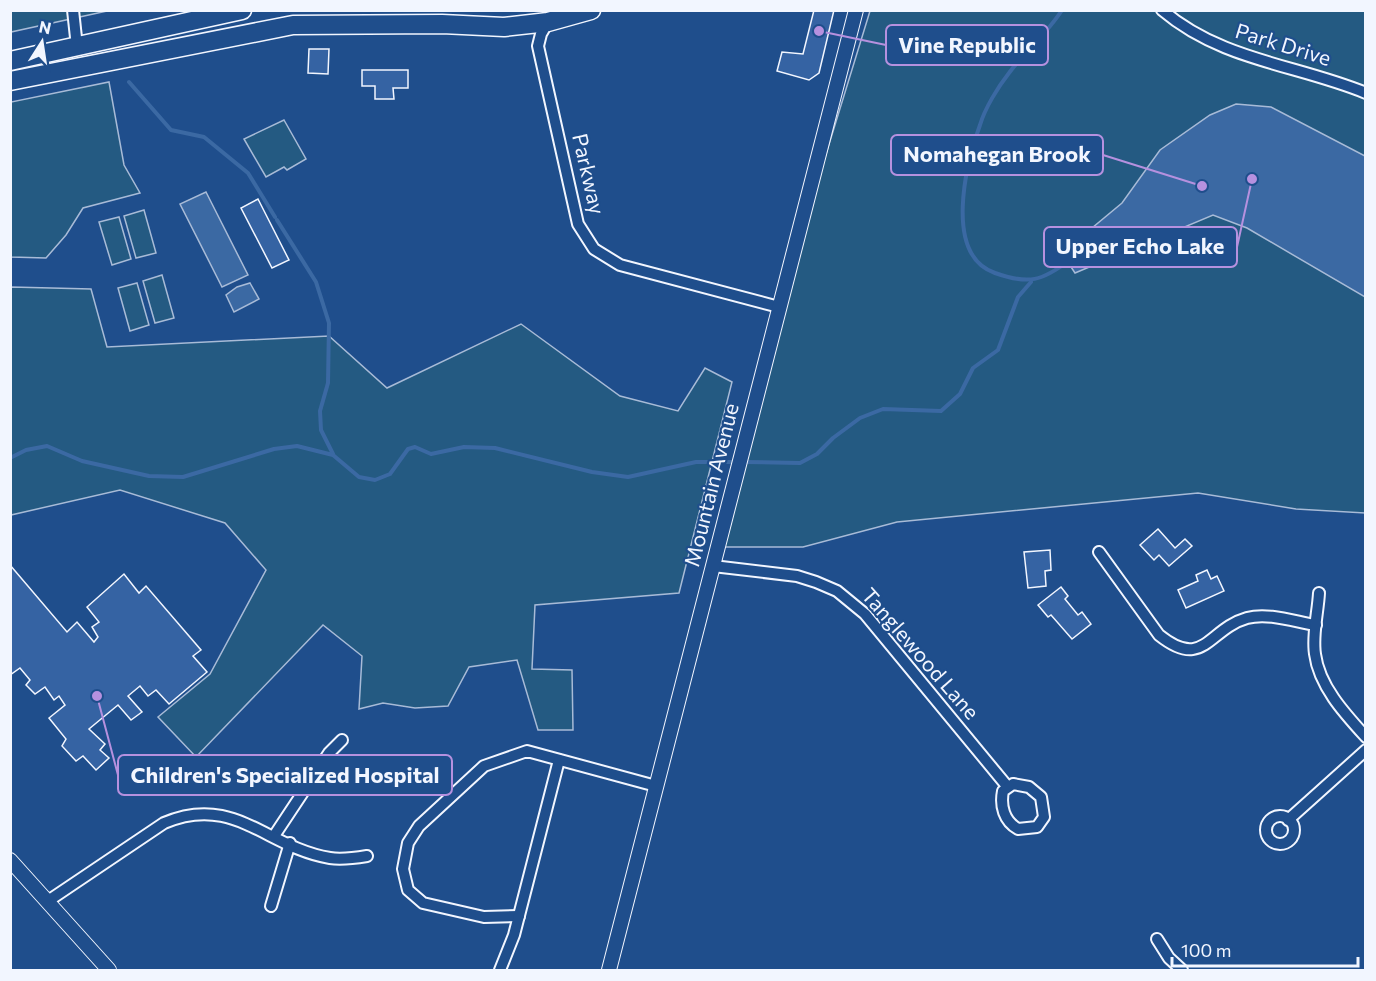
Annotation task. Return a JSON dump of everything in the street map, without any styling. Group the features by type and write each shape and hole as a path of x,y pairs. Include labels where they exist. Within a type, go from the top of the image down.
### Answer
{"highway":[{"path":"10,61 242,10"},
{"path":"416,10 425,19 442,24"},
{"path":"10,81 293,25 442,24 504,27 548,22 591,10"}],"street":[{"path":"73,10 77,47"},
{"name":"Mountain Avenue","path":"609,970 856,10"},
{"name":"Park Drive","path":"1162,10 1189,32 1215,45 1304,71 1365,93"},
{"name":"Parkway","path":"548,22 541,34 538,46 578,224 590,243 606,259 620,266 779,307"},
{"path":"1099,552 1159,635 1172,645 1186,650 1200,649 1247,618 1261,616 1316,626"},
{"name":"Tanglewood Lane","path":"713,566 797,576 837,591 865,614 1007,786"},
{"path":"1320,593 1315,654 1321,674 1346,715 1365,737"},
{"path":"274,836 329,753 342,740"},
{"path":"1288,820 1365,750"},
{"path":"519,916 484,917 423,903 408,890 403,869 408,843 419,826 484,766 527,752 656,786"},
{"path":"500,970 519,916 560,760"},
{"path":"1007,786 1029,787 1041,797 1045,810 1041,823 1037,827 1024,831 1012,826 1002,809 1002,799 1007,786"},
{"path":"48,901 164,823 182,815 217,814 330,858 367,856"},
{"path":"271,906 290,843"},
{"path":"10,860 109,970"},
{"path":"1157,939 1169,958 1182,970"}],"shaded area":[{"path":"11,10 107,11 11,32"},
{"path":"870,11 1365,11 1365,513 1296,509 1198,493 897,522 803,547 718,547 779,307"},
{"path":"109,82 124,165 140,193 83,208 66,235 46,258 11,257 11,102"},
{"path":"1236,104 1271,107 1365,156 1365,297 1247,228 1213,215 1075,273 1062,253 1122,203 1160,150 1210,115"},
{"path":"284,120 306,159 287,170 284,167 266,177 244,139"},
{"path":"206,192 248,275 222,287 180,204"},
{"path":"144,210 156,253 136,258 124,216"},
{"path":"119,217 131,259 112,265 99,222"},
{"path":"162,275 174,318 155,323 143,281"},
{"path":"137,283 149,325 130,331 118,288"},
{"path":"250,283 259,299 234,312 226,295 237,287"},
{"path":"11,287 91,289 107,347 329,336 387,388 521,324 620,396 678,411 705,368 732,382 679,593 535,605 532,669 572,670 573,730 538,730 517,660 469,667 448,706 415,708 383,703 359,709 362,656 323,625 196,757 158,717 210,674 266,570 225,523 120,490 11,515"}],"building":[{"path":"814,10 834,10 819,73 809,80 777,71 782,52 803,54"},
{"path":"309,49 329,49 328,74 308,73"},
{"path":"362,70 408,70 408,88 393,88 394,99 375,99 375,86 362,86"},
{"path":"258,199 289,260 272,268 241,208"},
{"path":"1158,529 1175,548 1185,539 1192,546 1169,566 1159,555 1154,560 1140,545"},
{"path":"1050,550 1051,570 1045,571 1046,586 1028,588 1024,552"},
{"path":"10,565 67,632 77,622 94,642 98,637 92,627 99,622 87,607 124,574 139,593 146,586 201,650 193,656 207,672 169,704 156,690 148,696 140,686 128,696 142,712 131,720 118,705 89,729 105,744 100,750 109,758 96,770 83,756 76,761 62,746 66,739 49,718 65,705 59,696 54,700 45,687 35,694 26,685 30,680 20,668 10,675"},
{"path":"1207,570 1211,579 1217,576 1224,591 1186,608 1178,590 1198,581 1196,575"},
{"path":"1061,587 1068,596 1065,599 1078,615 1082,612 1091,624 1072,639 1051,615 1048,617 1038,605"}],"waterway":[{"path":"1062,10 1009,73 988,105 969,162 963,207 964,229 969,248 979,263 995,273 1017,279 1035,279 1051,273 1070,260"},
{"path":"129,82 171,130 204,137 248,173 275,217"},
{"path":"277,220 316,282 329,323 328,383 320,411 321,430 333,454"},
{"path":"743,462 800,463 817,454 833,438 860,418 883,409 941,411 960,394 973,368 998,350 1018,297 1031,282"},
{"path":"10,458 26,450 47,446 82,461 149,476 183,477 274,449 297,446 333,455 359,477 375,480 390,474 408,449 415,447 431,454 464,447 495,448 592,472 628,477 696,462 735,462"}],"place":[{"name":"Vine Republic","path":"819,31"},
{"name":"Upper Echo Lake","path":"1252,179"},
{"name":"Nomahegan Brook","path":"1202,186"},
{"name":"Children's Specialized Hospital","path":"97,696"}]}
